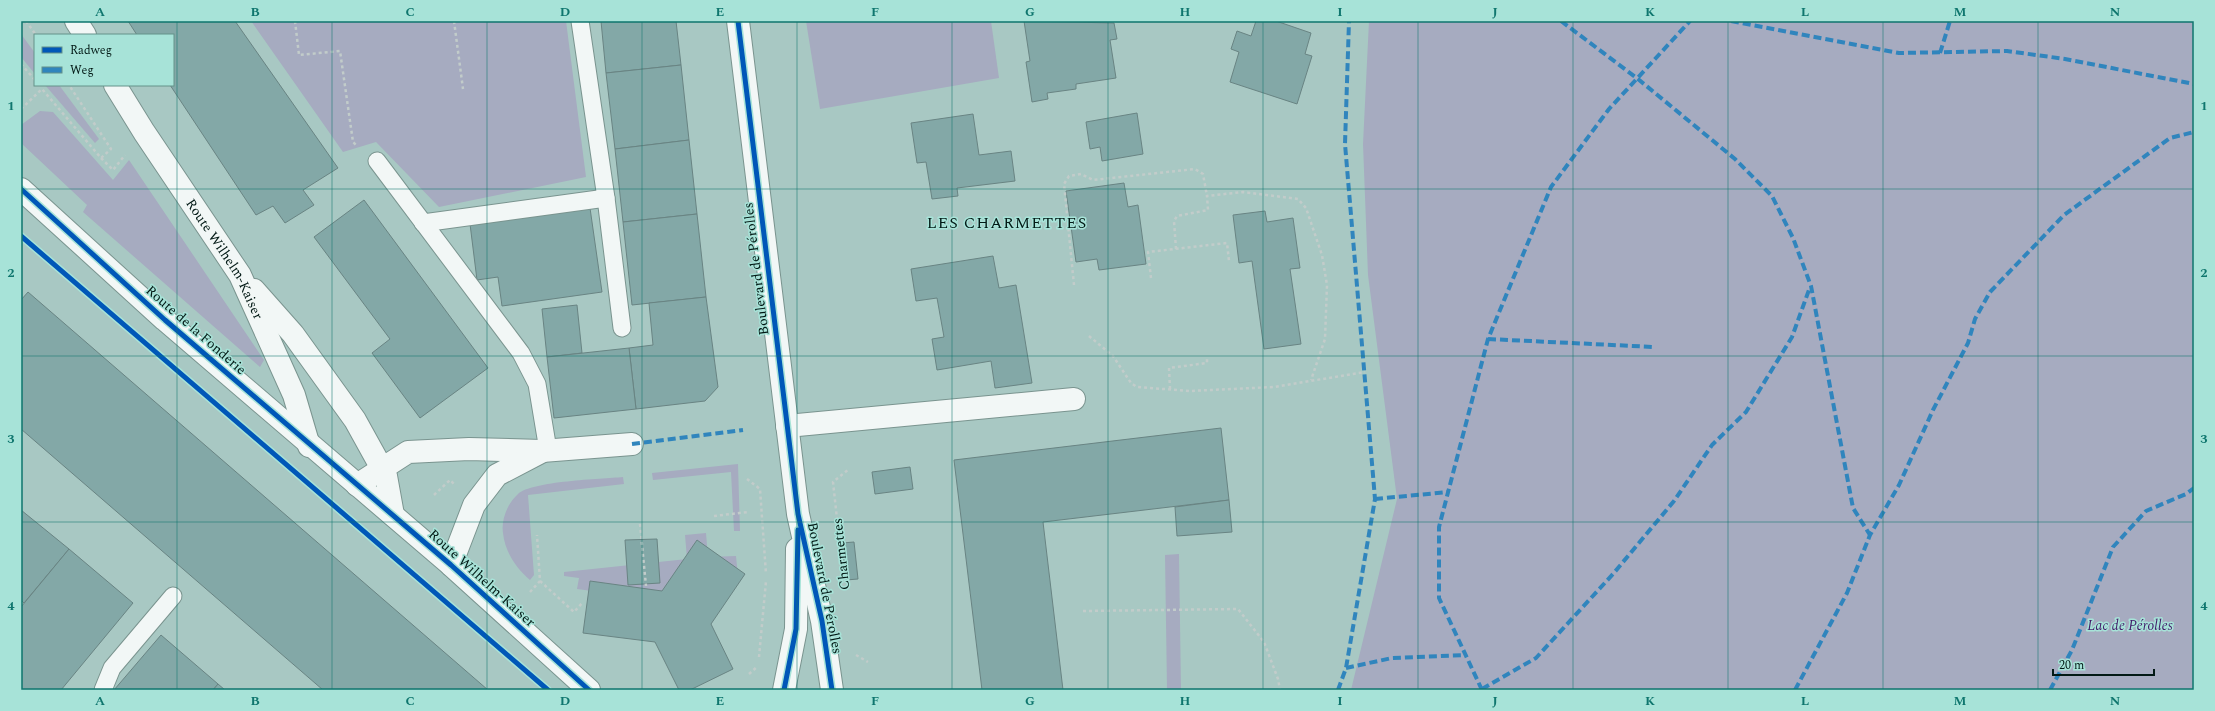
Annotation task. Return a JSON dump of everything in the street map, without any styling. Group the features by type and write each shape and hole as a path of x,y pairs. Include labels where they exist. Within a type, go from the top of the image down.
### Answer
{"main road":[{"path":"76,21 84,34"},
{"name":"Boulevard de Pérolles","path":"738,21 798,514 822,621 832,690"},
{"name":"Route Wilhelm-Kaiser","path":"116,86 144,132 240,275 294,395 309,446"},
{"name":"Route de la Fonderie","path":"21,189 166,320 309,446 357,486"},
{"path":"240,275 293,334 354,420 386,476 393,515"},
{"path":"787,426 1074,399"},
{"path":"357,486 408,452 469,449 545,451 632,444"},
{"path":"451,565 474,505 497,475 545,451"},
{"name":"Route Wilhelm-Kaiser","path":"357,486 451,565 589,690"},
{"name":"Boulevard de Pérolles","path":"784,690 796,629 798,514"}],"lane":[{"path":"580,21 606,198 622,328"},
{"path":"377,161 521,353 537,384 545,451"},
{"path":"423,223 606,198"},
{"path":"103,690 112,668 173,596"}],"path":[{"path":"26,21 35,34"},
{"path":"295,21 299,55 340,51 353,142 361,151 377,161"},
{"path":"454,21 463,89"},
{"path":"21,64 34,79"},
{"path":"40,86 112,170 125,155"},
{"path":"70,86 111,149 101,158"},
{"path":"21,109 42,89"},
{"path":"1074,285 1064,184 1069,176 1080,174 1093,180 1195,169 1204,174 1208,210 1178,216 1174,221 1176,249"},
{"path":"1207,196 1243,192 1298,199 1306,208 1322,255 1326,285 1325,339 1311,380"},
{"path":"1151,278 1148,252 1227,243 1229,261"},
{"path":"1089,336 1113,356 1131,383 1137,387 1190,391 1274,387 1365,372"},
{"path":"1170,389 1169,368 1207,364 1207,358"},
{"path":"747,479 760,489 766,576 758,667 749,674"},
{"path":"434,495 450,480 457,487"},
{"path":"714,516 748,512"},
{"path":"640,524 646,586"},
{"path":"537,535 540,581 574,612 583,602"},
{"path":"530,592 540,581"},
{"path":"1083,611 1238,609 1264,642 1278,680 1280,690"},
{"path":"852,652 868,662"}],"green space":[{"path":"251,21 566,21 586,177 439,207 376,142 343,152"},
{"path":"806,21 991,21 999,78 820,109"},
{"name":"Lac de Pérolles","path":"1369,21 2194,21 2194,690 1351,690 1397,499 1368,275 1363,144"},
{"path":"21,34 34,52 34,73 21,57"},
{"path":"46,86 60,86 99,139 95,143"},
{"path":"40,111 53,112 113,180 129,160 264,360 260,367 83,212 87,205 21,143 21,125"},
{"path":"738,464 740,531 734,531 731,472 653,480 652,473"},
{"path":"623,477 624,484 528,495 534,575 530,580 512,559 504,540 504,518 508,507 514,498 526,490 552,483"},
{"path":"706,533 708,557 736,556 738,576 660,600 577,589 579,578 564,576 564,572 687,559 685,535"},
{"path":"1179,554 1181,690 1167,690 1165,555"}],"building":[{"path":"128,21 235,21 338,168 303,190 314,205 285,223 273,206 256,215 171,86 174,86 174,34 136,34"},
{"path":"601,21 676,21 681,65 606,73"},
{"path":"1024,21 1114,23 1117,39 1110,40 1116,78 1076,84 1076,89 1047,93 1048,99 1032,102 1026,62 1030,61"},
{"path":"1256,21 1276,21 1311,33 1305,54 1312,56 1297,104 1230,82 1239,52 1231,49 1237,31 1251,36"},
{"path":"681,65 689,140 615,149 606,73"},
{"path":"1137,113 1143,154 1102,161 1100,147 1090,149 1086,122"},
{"path":"973,114 979,155 1011,151 1015,181 957,188 958,196 932,199 926,162 917,163 911,123"},
{"path":"689,140 697,214 623,222 615,149"},
{"path":"1124,183 1128,207 1138,205 1146,264 1099,270 1097,259 1076,262 1066,191"},
{"path":"364,200 488,368 420,418 372,353 390,339 314,237"},
{"path":"590,208 602,292 502,306 498,277 477,280 470,224"},
{"path":"1265,211 1267,222 1293,218 1300,268 1290,269 1301,344 1264,349 1252,261 1239,263 1233,215"},
{"path":"697,214 706,297 632,305 623,222"},
{"path":"993,256 999,288 1016,285 1032,383 995,388 991,361 937,370 932,339 944,337 937,298 916,301 911,269"},
{"path":"28,292 488,690 323,690 21,429 21,300"},
{"path":"706,297 718,387 705,401 636,409 629,348 653,345 649,303"},
{"path":"577,305 582,353 547,357 542,309"},
{"path":"629,348 636,409 554,418 547,357"},
{"path":"1221,428 1229,500 1043,522 1063,690 982,690 954,460"},
{"path":"910,467 913,489 875,494 872,472"},
{"path":"1229,500 1232,532 1177,536 1175,507"},
{"path":"21,510 69,549 24,603 21,600"},
{"path":"657,539 660,583 628,585 625,540"},
{"path":"697,540 745,574 711,624 733,669 690,690 679,690 655,642 583,633 590,581 662,591"},
{"path":"854,542 858,579 846,580 842,543"},
{"path":"69,549 133,603 61,690 21,690 21,607"},
{"path":"161,635 218,684 213,690 114,690"},
{"path":"218,684 225,690 213,690"}],"marked path":[{"path":"1338,690 1346,668 1375,499 1345,144 1349,21"},
{"path":"1561,21 1638,79 1735,159 1772,196 1793,238 1811,286 1853,508 1870,535"},
{"path":"1482,690 1439,598 1439,527 1488,339 1551,187 1609,109 1690,21"},
{"path":"1731,21 1899,53 2007,51 2065,59 2194,84"},
{"path":"1940,53 1950,21"},
{"path":"1795,690 1847,593 1870,535 1899,485 1933,410 1968,343 1975,319 1990,292 2064,215 2170,138 2194,132"},
{"path":"1482,689 1536,658 1613,574 1674,501 1712,445 1746,412 1792,337 1810,287"},
{"path":"1488,339 1654,347"},
{"path":"632,444 743,430"},
{"path":"2050,690 2072,650 2113,547 2146,511 2186,494 2194,488"},
{"path":"1375,499 1448,492"},
{"path":"1346,668 1392,658 1466,655"}],"cycle path":[{"path":"738,21 798,514 822,621 832,690"},
{"path":"21,189 165,320 451,565 589,690"},
{"path":"21,236 548,690"},
{"path":"784,690 796,629 798,530"}],"district":[{"name":"LES CHARMETTES","path":"1007,223"}]}
